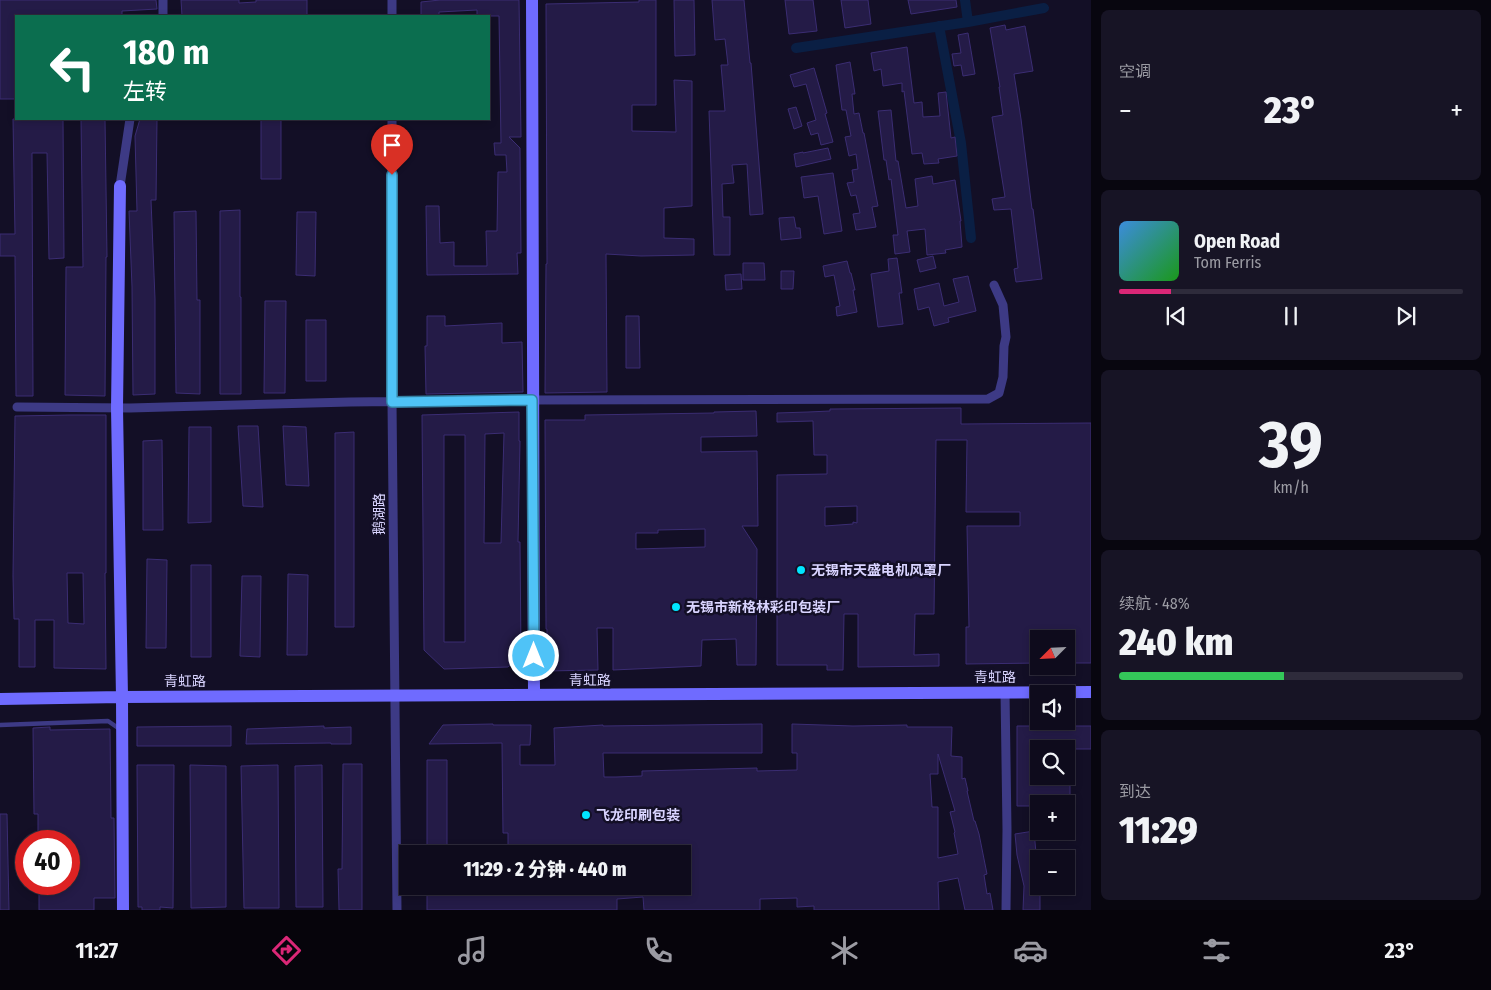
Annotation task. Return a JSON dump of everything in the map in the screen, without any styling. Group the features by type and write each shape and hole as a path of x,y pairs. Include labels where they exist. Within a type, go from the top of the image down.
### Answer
{"street":[{"path":"163,0 163,15"},
{"path":"392,0 392,15"},
{"path":"532,0 534,695"},
{"path":"124,910 117,408 120,186 130,120"},
{"name":"鹅湖路","path":"392,120 392,402 397,910"},
{"path":"17,407 117,408 532,400 988,399 999,393 1003,377 1006,337 1003,305 994,285"},
{"path":"1005,692 1006,910"},
{"name":"青虹路","path":"0,700 122,696 1091,692"}],"lane":[{"path":"0,725 108,721 122,731"}],"building":[{"path":"0,0 156,0 157,9 122,11 122,15 15,15 15,99 0,99"},
{"path":"181,0 239,0 239,3 256,2 256,0 307,0 307,15 182,15"},
{"path":"440,0 519,0 521,137 509,137 520,148 521,253 517,253 518,274 427,275 426,206 439,206 440,243 454,242 454,266 487,266 486,231 497,231 498,172 507,172 506,155 495,155 494,143 501,143 499,16 477,15 477,10 439,12 439,15 421,15 421,2"},
{"path":"639,0 656,0 656,105 632,105 632,131 676,132 674,80 692,81 692,206 664,208 664,238 694,239 694,255 641,256 606,254 607,392 545,393 547,264 546,4 639,2"},
{"path":"674,0 694,0 695,55 675,56"},
{"path":"712,0 744,0 763,214 750,215 747,164 732,165 734,183 722,184 723,217 730,217 730,255 714,255 709,111 725,111 721,65 728,65 725,39 715,40"},
{"path":"785,0 813,0 817,31 789,34"},
{"path":"841,0 868,0 871,24 845,28"},
{"path":"908,0 956,0 957,7 911,14"},
{"path":"1005,25 1006,30 1025,26 1033,71 1014,74 1042,279 1016,282 1014,269 1018,268 1011,209 994,210 992,199 1005,197 992,117 1003,115 990,28"},
{"path":"968,33 975,74 963,76 961,65 954,66 952,54 961,53 958,35"},
{"path":"907,47 914,103 922,102 923,117 940,116 938,93 946,92 951,138 955,137 957,156 938,159 939,163 924,164 922,153 912,154 902,83 883,86 881,69 874,71 871,53"},
{"path":"850,62 855,94 852,94 854,114 859,113 878,206 872,207 876,227 856,230 853,214 860,213 856,195 851,196 847,183 854,182 852,170 858,169 856,154 849,156 845,137 851,136 846,110 842,110 836,65"},
{"path":"814,68 833,142 821,145 818,133 811,135 807,123 816,120 806,84 794,87 790,75"},
{"path":"796,107 802,126 794,129 788,109"},
{"path":"891,110 896,161 898,161 906,208 918,206 915,179 932,176 933,184 955,180 961,221 962,247 945,250 946,253 927,255 925,229 907,231 910,252 895,254 893,235 898,235 891,179 889,180 886,160 884,160 878,111"},
{"path":"13,119 63,120 64,258 49,259 47,153 32,153 33,396 16,396 15,256 0,256 0,234 15,234"},
{"path":"81,120 105,120 107,257 105,396 65,395 66,267 83,267"},
{"path":"140,120 157,120 156,200 151,200 155,299 155,394 133,395 129,211 137,211 135,136"},
{"path":"261,120 281,120 281,179 261,179"},
{"path":"828,148 831,159 796,167 794,154"},
{"path":"833,173 842,231 824,234 818,196 804,198 801,177"},
{"path":"240,210 241,394 220,394 220,211"},
{"path":"196,211 197,300 200,300 200,394 176,393 174,212"},
{"path":"297,212 316,212 315,276 296,275"},
{"path":"794,217 796,228 800,228 801,238 781,240 779,218"},
{"path":"933,256 936,268 920,272 917,260"},
{"path":"897,258 902,293 899,293 903,324 878,327 871,274 889,271 888,259"},
{"path":"847,261 855,290 853,290 857,312 837,316 836,307 840,306 834,275 825,277 823,266"},
{"path":"743,263 764,263 765,280 743,280"},
{"path":"781,271 794,271 793,289 781,289"},
{"path":"741,274 742,289 726,290 725,275"},
{"path":"968,276 976,311 948,318 949,322 934,326 929,307 918,310 914,289 939,283 944,306 959,302 953,279"},
{"path":"265,301 286,301 285,393 264,393"},
{"path":"427,316 445,316 445,326 502,323 502,343 522,342 523,392 426,394 425,346 427,346"},
{"path":"626,316 639,316 640,368 626,368"},
{"path":"306,320 326,320 326,381 306,381"},
{"path":"961,408 961,424 1091,423 1091,663 1075,663 1075,630 1030,630 1030,663 966,664 966,627 969,627 967,526 1020,526 1020,512 966,512 967,440 936,440 934,614 915,614 914,655 939,654 939,666 858,667 858,614 844,614 843,670 827,670 827,665 777,665 777,475 827,474 827,455 814,455 813,421 777,422 777,413 830,411 830,409","holes":["857,506 857,523 853,522 853,524 825,526 825,507"]},
{"path":"756,411 757,436 701,437 701,452 757,451 758,526 742,526 757,549 756,665 737,665 736,639 702,640 701,666 613,670 613,628 597,628 598,670 547,671 545,420 585,420 585,415","holes":["705,529 705,547 636,549 636,533 658,533 658,530"]},
{"path":"519,412 518,542 520,542 521,655 508,667 444,669 424,650 422,415","holes":["504,433 501,543 484,543 485,434","444,435 465,435 465,642 444,642"]},
{"path":"106,415 106,669 54,668 54,620 35,620 35,667 19,667 19,619 14,619 13,576 15,416","holes":["67,573 83,573 84,624 68,623"]},
{"path":"238,426 258,426 263,507 243,506"},
{"path":"283,426 306,427 309,486 286,485"},
{"path":"189,427 211,427 211,522 188,523"},
{"path":"354,432 354,627 335,627 335,433"},
{"path":"162,440 163,530 143,530 143,441"},
{"path":"147,559 167,560 166,648 146,648"},
{"path":"191,565 211,565 211,657 191,657"},
{"path":"288,574 308,575 307,655 287,655"},
{"path":"242,576 261,576 260,657 240,656"},
{"path":"762,724 762,753 603,753 604,777 642,776 642,771 757,768 757,771 797,770 797,753 792,753 792,724 952,727 951,756 962,757 962,779 965,778 974,821 979,834 987,874 984,875 987,894 990,893 993,910 965,910 958,878 938,882 939,910 814,910 814,906 797,907 797,898 760,899 760,910 644,910 643,897 617,899 617,910 427,910 427,895 691,895 691,845 508,845 508,833 503,833 502,743 429,744 443,725 531,725 530,745 520,745 520,765 555,765 554,728 603,725","holes":["938,754 955,811 950,812 958,854 938,858 938,807 932,807 930,774 938,774"]},
{"path":"231,726 231,746 137,746 137,727"},
{"path":"324,726 324,728 351,727 351,744 246,744 247,729"},
{"path":"1017,726 1030,726 1030,730 1075,730 1075,726 1091,726 1091,749 1075,749 1075,740 1030,740 1030,785 1070,785 1070,795 1030,795 1030,806 1017,806"},
{"path":"50,727 50,730 110,729 111,818 114,818 115,898 94,898 94,910 39,910 39,895 80,895 80,830 38,830 38,814 34,814 33,728"},
{"path":"427,760 447,760 447,845 427,845"},
{"path":"343,764 362,764 362,910 339,910 338,869 342,869"},
{"path":"137,765 174,765 173,908 160,907 160,910 142,910 142,907 138,907"},
{"path":"190,765 226,766 226,907 191,908"},
{"path":"278,765 279,908 244,908 241,766"},
{"path":"322,765 323,907 296,907 295,766"},
{"path":"0,814 7,814 9,910 0,910"},
{"path":"1030,832 1030,840 1035,840 1036,850 1030,850 1030,895 1040,895 1040,910 1023,910 1024,886 1017,855 1015,834"}],"waterway":[{"path":"965,0 968,22"},
{"path":"796,48 968,22 1044,8"},
{"path":"939,26 961,143 971,238"}],"place":[{"name":"无锡市天盛电机风罩厂","path":"801,570"},
{"name":"无锡市新格林彩印包装厂","path":"676,607"},
{"name":"飞龙印刷包装","path":"586,815"}],"route":[{"path":"392,175 392,402 532,400 534,656"}]}
